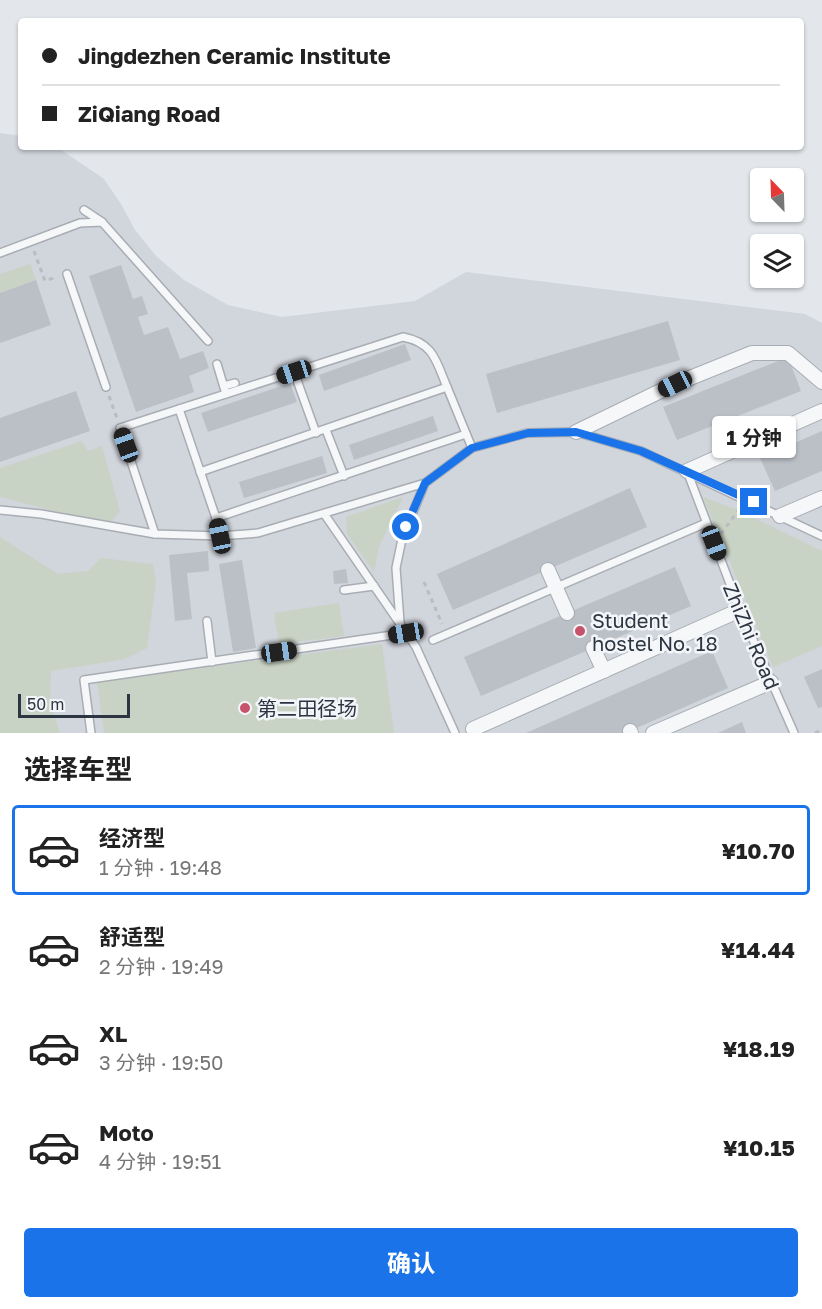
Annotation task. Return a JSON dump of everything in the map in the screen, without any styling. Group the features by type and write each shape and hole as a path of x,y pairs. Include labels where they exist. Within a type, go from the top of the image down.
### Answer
{"street":[{"path":"576,432 675,384 752,353 788,353 822,382"},
{"path":"687,471 822,411"},
{"path":"780,516 822,498"},
{"path":"548,570 567,613"},
{"path":"472,729 740,610"},
{"path":"593,648 604,671"},
{"path":"653,733 771,682"}],"lane":[{"path":"84,210 102,222 208,341"},
{"path":"0,253 80,223 102,222"},
{"path":"67,274 106,387"},
{"path":"155,534 120,428 179,409 225,390 294,372 403,337 419,340 432,352 472,448"},
{"path":"217,364 225,390"},
{"path":"294,372 316,433"},
{"path":"225,390 235,383"},
{"path":"200,472 447,387"},
{"path":"179,409 220,536"},
{"path":"326,430 344,476"},
{"path":"0,510 40,513 155,534 220,536 258,533 325,515 425,483 472,448 528,433 576,432 641,451 822,536"},
{"path":"216,518 466,434"},
{"name":"ZhiZhi Road","path":"687,471 740,610 794,733"},
{"path":"400,623 396,568 402,539 425,483"},
{"path":"325,515 416,647 455,733"},
{"path":"433,640 706,524"},
{"path":"344,590 374,586"},
{"path":"207,621 212,662"},
{"path":"91,733 84,680 406,633"}],"path":[{"path":"39,264 45,281 67,274"},
{"path":"106,387 120,428"},
{"path":"714,543 747,500"},
{"path":"424,582 447,634"},
{"path":"815,733 822,730"}],"shaded area":[{"path":"0,133 18,136 18,150 61,150 104,179 135,230 156,256 184,280 228,305 282,317 415,301 466,272 805,314 822,323 822,733 0,733"}],"green space":[{"path":"30,264 36,280 0,293 0,274"},
{"path":"82,441 88,451 102,446 120,511 108,525 0,497 0,468"},
{"path":"403,497 379,547 374,572 347,534 346,517"},
{"path":"703,497 738,510 822,551 822,646 773,667"},
{"path":"0,537 58,574 88,571 101,558 153,564 156,582 147,648 125,659 51,671 50,703 60,733 0,733"},
{"path":"339,603 344,636 279,644 274,613"},
{"name":"第二田径场","path":"382,644 394,733 104,733 97,682"}],"building":[{"path":"121,265 133,299 142,296 148,314 138,317 144,335 168,327 180,359 203,351 209,368 189,376 194,392 136,412 89,276"},
{"path":"36,280 51,325 0,343 0,293"},
{"path":"668,321 680,360 497,413 486,374"},
{"path":"405,344 411,360 324,391 319,375"},
{"path":"788,357 801,391 677,440 663,407"},
{"path":"290,383 297,402 208,432 201,413"},
{"path":"76,391 90,431 0,462 0,418"},
{"path":"433,416 438,431 354,460 349,445"},
{"path":"822,431 822,471 775,491 760,458"},
{"path":"322,456 327,473 244,498 239,482"},
{"path":"630,488 647,527 453,610 437,574"},
{"path":"208,551 209,571 187,573 192,619 175,621 169,555"},
{"path":"242,560 256,648 233,652 219,564"},
{"name":"Student hostel No. 18","path":"675,567 691,606 481,696 464,657"},
{"path":"346,569 348,583 334,584 333,571"},
{"path":"712,651 728,688 625,733 526,733"},
{"path":"822,669 822,707 818,708 804,677"},
{"path":"742,722 746,733 718,733"}],"place":[{"name":"Student hostel No. 18","path":"580,631"},
{"name":"第二田径场","path":"245,708"}],"route":[{"path":"406,527 425,483 472,448 528,433 576,432 641,451 754,502"}]}
